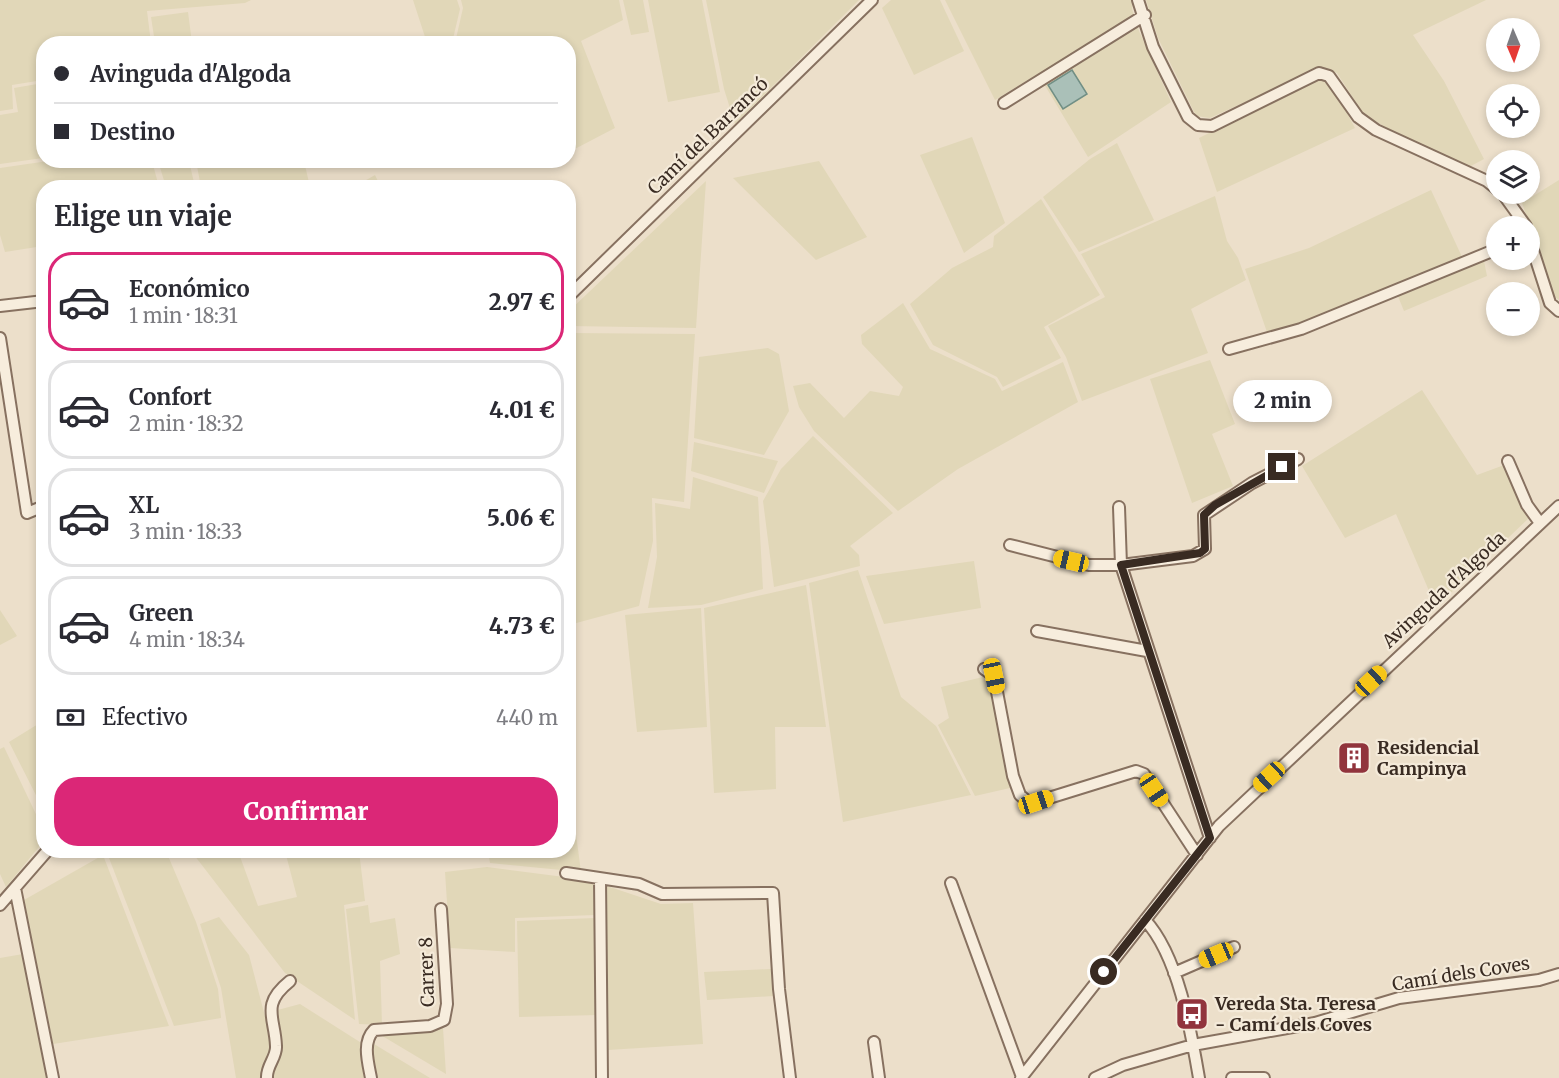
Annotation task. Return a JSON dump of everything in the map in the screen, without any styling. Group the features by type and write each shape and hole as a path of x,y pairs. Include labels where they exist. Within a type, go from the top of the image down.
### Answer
{"street":[{"name":"Camí del Barrancó","path":"576,289 872,0"},
{"path":"1138,0 1145,15 1153,47 1165,74 1188,117 1198,125 1212,126 1319,73 1329,76 1358,117 1376,130 1486,181"},
{"path":"1004,103 1145,15"},
{"path":"1229,349 1301,329 1486,253"},
{"path":"1539,270 1550,303 1559,311"},
{"path":"0,306 36,302"},
{"path":"0,338 27,513 36,509"},
{"path":"1010,545 1089,565 1121,565 1200,553 1205,549 1204,515 1252,483 1298,459"},
{"path":"1508,461 1527,505 1540,523"},
{"name":"Avinguda d'Algoda","path":"1022,1078 1210,838 1257,789 1559,506"},
{"path":"1119,507 1121,565 1147,651 1210,838"},
{"path":"1037,631 1147,651"},
{"path":"984,669 994,676 1014,777 1020,795 1028,802 1036,802 1136,771 1144,774 1197,855"},
{"path":"0,905 41,858"},
{"path":"566,873 639,884 662,894 773,893 779,989 790,1078"},
{"path":"600,879 602,1078"},
{"path":"951,883 1022,1078"},
{"path":"15,888 53,1078"},
{"name":"Carrer 8","path":"371,1078 366,1047 369,1035 374,1029 430,1026 444,1020 447,1004 441,909"},
{"path":"1145,920 1161,939 1174,973 1193,1045 1199,1078"},
{"path":"1174,973 1234,947"},
{"name":"Camí dels Coves","path":"1095,1078 1142,1059 1193,1045 1315,1023 1400,998 1539,980 1559,974"},
{"path":"267,1078 270,1060 277,1048 271,1008 279,990 290,981"},
{"path":"874,1042 879,1078"},
{"path":"1232,1078 1264,1078"}],"shaded area":[{"path":"0,0 251,0 245,3 147,11 150,36 36,36 36,81 12,85 13,109 0,111"},
{"path":"413,0 457,0 460,9 454,36 425,36"},
{"path":"461,0 619,0 623,20 581,41 615,128 576,148 576,36 457,36 463,8"},
{"path":"623,0 643,0 649,32 631,35"},
{"path":"648,0 702,0 720,92 668,102"},
{"path":"706,0 859,0 735,124 724,89"},
{"path":"891,0 940,0 964,51 914,75 882,8"},
{"path":"945,0 1133,0 1132,9 1139,31 1171,102 1088,157 1038,74 995,100"},
{"path":"1146,0 1486,0 1413,35 1444,81 1484,159 1469,167 1416,144 1364,115 1337,73 1322,67 1210,118 1196,116 1158,38"},
{"path":"188,12 191,36 154,36 151,17"},
{"path":"1320,78 1332,85 1355,128 1217,192 1199,138"},
{"path":"36,84 36,159 0,164 0,115 18,112 14,88"},
{"path":"972,137 1005,223 964,253 920,155"},
{"path":"1117,143 1154,220 1079,252 1043,197 1090,159"},
{"path":"819,161 867,237 816,260 733,178"},
{"path":"36,163 36,168 154,168 157,180 36,180 36,247 5,252 0,235 0,168"},
{"path":"160,168 191,168 193,180 164,180"},
{"path":"197,168 306,168 308,180 200,180"},
{"path":"375,175 378,180 366,180"},
{"path":"1559,180 1559,300 1555,297 1540,254 1540,216 1527,216 1522,204 1540,204 1540,192"},
{"path":"706,181 696,328 576,326 576,304"},
{"path":"1431,190 1463,259 1268,335 1245,269 1309,248"},
{"path":"1215,196 1227,241 1238,258 1246,280 1191,309 1208,353 1082,401 1066,357 1048,326 1105,297 1081,254"},
{"path":"1041,199 1100,295 1044,327 1061,358 1003,387 997,377 933,345 910,304 952,268 993,247 994,236"},
{"path":"1484,261 1487,276 1404,311 1397,294"},
{"path":"903,303 930,349 995,379 1002,391 1063,362 1078,402 958,469 898,511 814,431 799,407 793,386 810,383 844,418 870,391 899,396 903,387 862,344 861,335"},
{"path":"576,333 695,334 684,502 652,498 653,541 639,606 576,623"},
{"path":"768,348 779,354 789,411 764,455 694,438 699,357"},
{"path":"1210,360 1235,424 1212,434 1233,486 1192,503 1150,379"},
{"path":"1422,390 1477,475 1507,464 1531,516 1436,607 1396,514 1345,538 1302,466"},
{"path":"813,436 893,513 850,546 859,555 860,566 774,587 763,501 781,469"},
{"path":"694,442 778,461 764,493 691,471"},
{"path":"693,477 758,497 763,589 701,605 648,608 657,557 655,503 690,509"},
{"path":"974,561 981,608 884,624 866,576"},
{"path":"858,570 901,697 936,726 971,795 843,822 809,583"},
{"path":"806,585 826,727 775,727 776,789 714,793 704,608"},
{"path":"701,608 707,727 637,732 625,615"},
{"path":"0,610 17,636 0,645"},
{"path":"983,677 990,683 1010,788 975,796 938,725 949,718 941,687"},
{"path":"36,725 36,795 9,742"},
{"path":"4,747 36,814 36,851 6,887 0,874 0,749"},
{"path":"576,834 581,872 490,863 489,858 576,858"},
{"path":"98,858 104,858 169,1026 53,1044 24,900"},
{"path":"109,858 169,858 196,922 218,989 221,1018 174,1026"},
{"path":"196,858 241,858 258,906 297,897 287,858 360,858 365,901 344,905 355,1020 285,973"},
{"path":"487,867 595,881 595,915 515,918 515,952 450,948 445,872"},
{"path":"604,885 661,904 693,903 703,1044 608,1050"},
{"path":"368,905 370,923 395,918 400,954 380,961 382,1025 359,1024 346,909"},
{"path":"219,917 249,955 273,1047 264,1078 236,1078 221,988 200,924"},
{"path":"595,918 598,1015 519,1017 517,921"},
{"path":"23,954 49,1078 0,1078 0,958"},
{"path":"771,969 773,996 707,1000 704,972"},
{"path":"300,1004 363,1044 367,1078 271,1078 274,1011"},
{"path":"443,1028 446,1074 379,1034 380,1032"},
{"path":"374,1044 430,1078 375,1078 371,1051"}],"water":[{"path":"1072,70 1087,94 1063,109 1048,85"}],"place":[{"name":"Residencial Campinya","path":"1354,758"},
{"name":"Vereda Sta. Teresa - Camí dels Coves","path":"1192,1014"}],"route":[{"path":"1104,972 1210,838 1153,670 1121,565 1193,556 1200,553 1205,549 1202,521 1204,515 1215,505 1282,467"}]}
